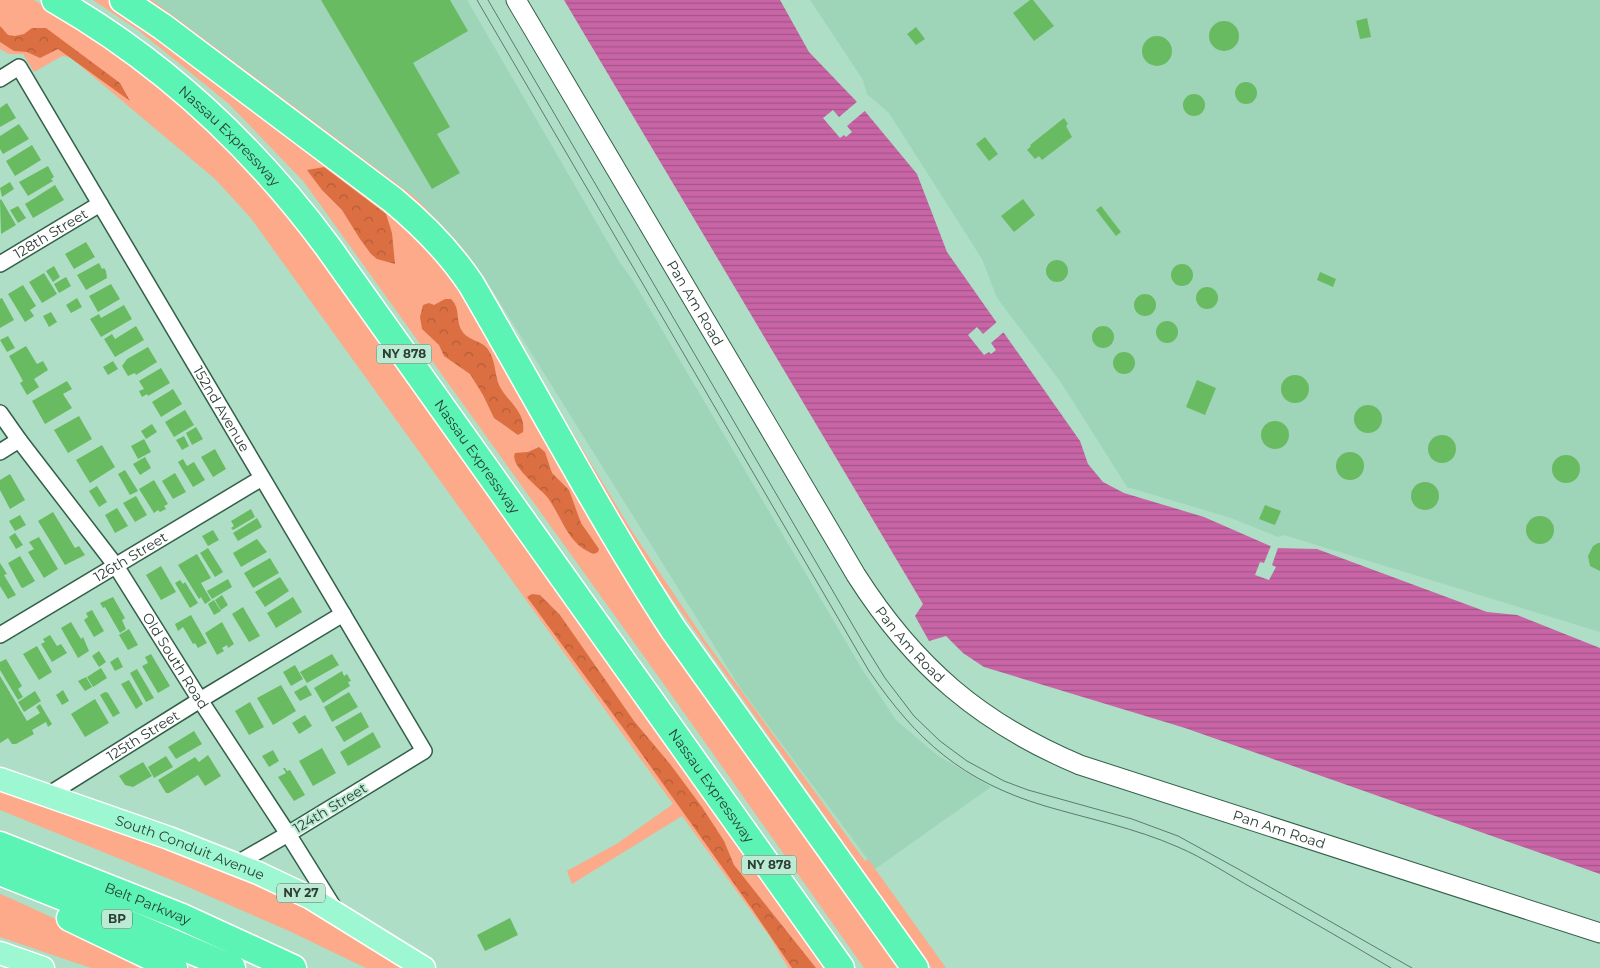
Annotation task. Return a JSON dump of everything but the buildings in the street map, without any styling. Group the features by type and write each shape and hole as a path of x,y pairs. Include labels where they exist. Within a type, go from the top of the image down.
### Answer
{"highway":[{"name":"Nassau Expressway","path":"55,0 120,41 178,86 250,153 298,208 328,247 841,968"},
{"path":"123,0 162,27 393,200 425,227 450,254 479,297 597,507 646,588 678,636 915,968"},
{"name":"Belt Parkway","path":"0,845 182,917 293,968"},
{"name":"Belt Parkway","path":"0,872 113,917 232,968"},
{"path":"0,888 174,968"}],"main road":[{"name":"South Conduit Avenue","path":"0,779 169,838 288,886 424,968"},
{"path":"0,954 43,968"}],"street":[{"name":"Pan Am Road","path":"516,0 864,588 901,639 960,696 989,717 1024,738 1080,765 1600,933"},
{"name":"152nd Avenue","path":"0,79 19,68 424,751"},
{"name":"128th Street","path":"0,264 100,204"},
{"name":"Old South Road","path":"0,413 116,566 339,916"},
{"path":"0,452 19,440"},
{"name":"126th Street","path":"0,635 262,478"},
{"name":"125th Street","path":"48,795 343,614"},
{"name":"124th Street","path":"236,864 424,751"}],"shaded area":[{"path":"0,0 34,0 130,61 219,137 279,201 323,260 826,968 788,968 770,937 682,816 572,884 567,871 618,843 673,804 250,217 215,179 70,57 62,56 34,72 23,54 9,54 0,49"},
{"path":"93,0 115,0 441,248 907,968 864,968 663,683 304,182 229,104 138,30"},
{"path":"136,0 467,0 620,263 632,279 862,669 896,720 937,755 991,787 875,869 741,689 484,277 448,232"},
{"path":"138,0 152,0 417,199 467,253 534,369 633,533 706,642 865,861 868,859 946,968 932,968 649,566 598,489 477,278"},
{"path":"564,0 780,0 809,52 859,104 917,174 947,252 1080,441 1088,464 1103,482 1124,493 1204,517 1275,548 1317,549 1487,612 1517,615 1600,648 1600,874 1185,728 984,667 963,653 946,636 929,641 915,616 923,604"},
{"path":"810,0 1600,0 1600,632 1284,535 1278,537 1231,518 1127,487 1060,381 997,298 982,259 889,113 867,94 863,80"},
{"path":"0,788 199,855 306,904 405,968 366,968 289,931 179,883 0,810"},
{"path":"0,894 162,968 91,968 0,937"}],"green space":[{"path":"0,26 8,35 15,36 24,34 32,28 46,28 120,83 130,101 58,49 40,58 27,52 14,51 0,42"},
{"path":"324,167 386,214 392,233 395,264 377,259 371,254 342,210 322,190 307,170"},
{"path":"445,299 451,299 454,303 460,327 464,334 484,345 490,353 499,385 522,418 523,432 518,435 494,418 470,374 444,356 439,345 422,329 420,317 423,305 429,303 434,305"},
{"path":"539,447 545,452 552,473 569,490 581,523 599,549 598,552 594,554 585,550 572,538 548,498 526,477 516,464 515,453 528,452"},
{"path":"532,594 540,595 560,615 634,721 670,764 702,807 724,841 734,865 816,968 792,968 626,732 527,597"}],"pier":[{"path":"859,100 867,109 847,126 852,132 846,137 844,135 840,138 823,118 833,110 839,117"},
{"path":"998,321 1005,331 991,343 996,350 991,354 989,352 984,355 968,335 977,327 983,334"},
{"path":"1272,543 1279,545 1272,565 1276,567 1269,580 1255,575 1260,562 1264,563"}],"tram line":[{"path":"477,0 869,671 905,718 944,755 965,771 989,784 1045,806 1129,829 1188,851 1391,968"},
{"path":"488,0 862,641 885,678 914,716 940,741 967,761 1004,781 1028,790 1132,819 1178,836 1412,968"}]}
